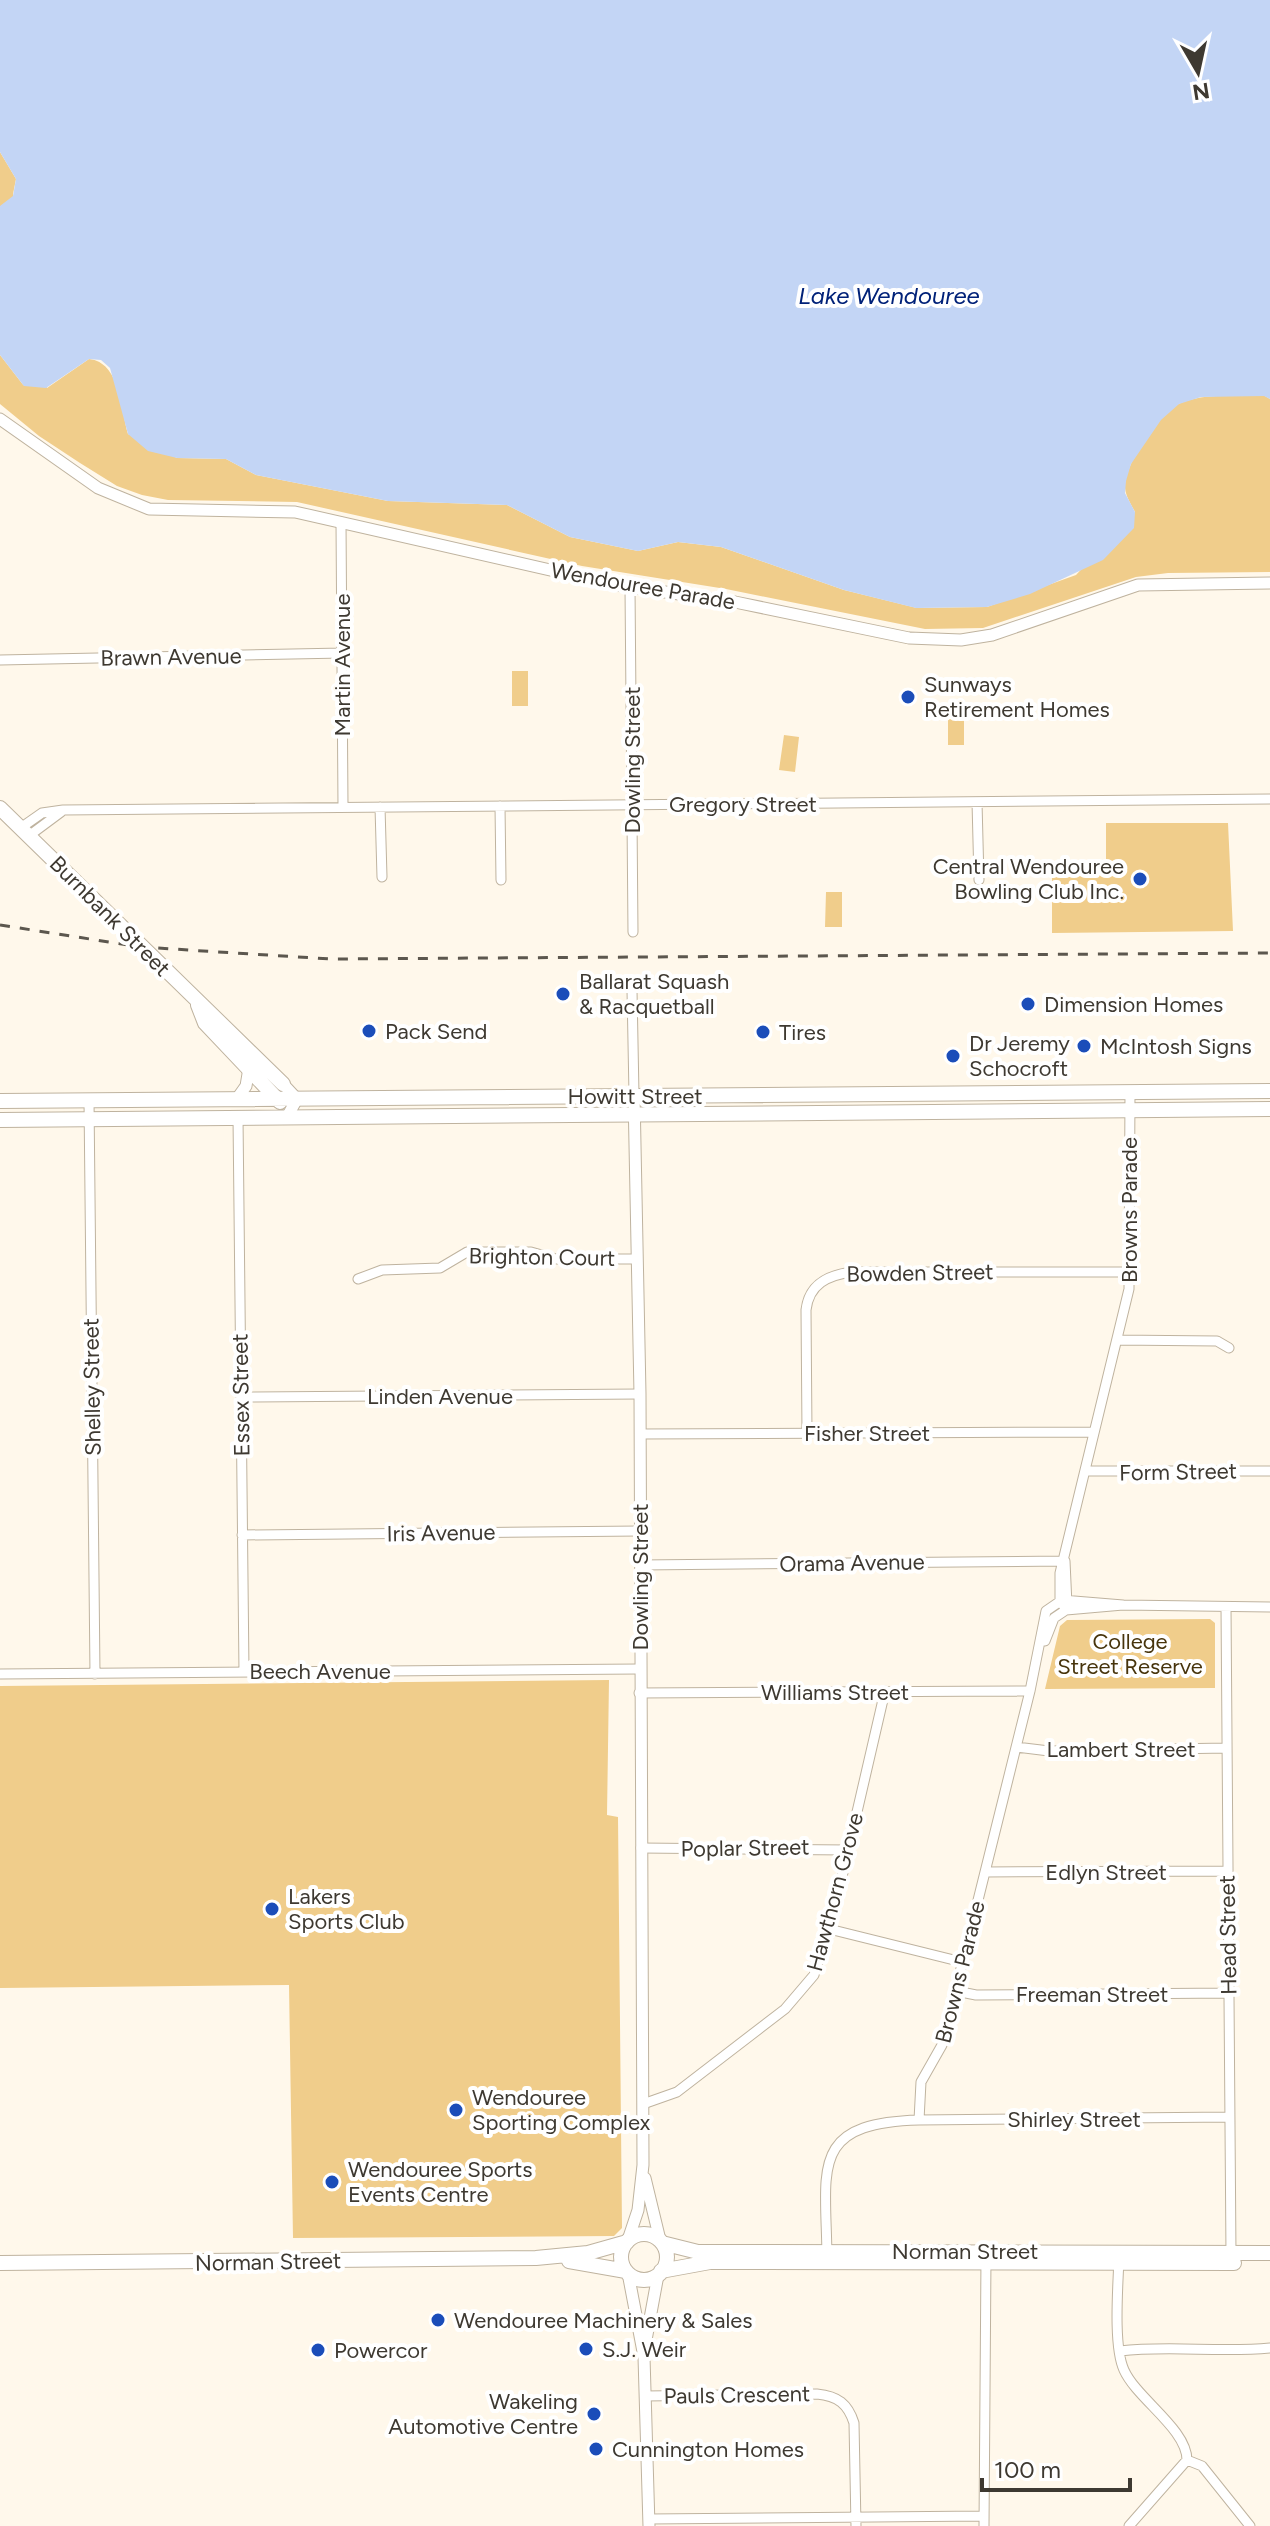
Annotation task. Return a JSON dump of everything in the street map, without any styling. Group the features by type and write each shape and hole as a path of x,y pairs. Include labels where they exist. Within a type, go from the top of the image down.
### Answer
{"main road":[{"name":"Burnbank Street","path":"0,797 26,831"},
{"name":"Burnbank Street","path":"0,808 198,1005 212,1013 281,1092 287,1117"},
{"name":"Burnbank Street","path":"198,1005 205,1023 249,1068 281,1092"},
{"name":"Howitt Street","path":"0,1101 236,1100 281,1092 297,1099 1270,1091"},
{"path":"414,1098 415,1116"},
{"name":"Howitt Street","path":"0,1120 1270,1109"},
{"name":"Norman Street","path":"0,2263 536,2258 588,2253 647,2234 661,2242 698,2252 827,2257 1231,2258 1270,2262"},
{"path":"627,2272 621,2256 628,2241"},
{"path":"660,2273 667,2259 661,2242"},
{"name":"Norman Street","path":"1231,2258 1270,2253"},
{"name":"Norman Street","path":"536,2258 627,2272 641,2279 710,2262 827,2257"}],"street":[{"name":"Wendouree Parade","path":"0,419 98,488 135,505 162,511 278,510 630,587 735,602 901,637 943,640 1007,631 1138,585 1270,583"},
{"name":"Wendouree Parade","path":"0,431 30,441"},
{"name":"Martin Avenue","path":"341,522 343,807"},
{"name":"Dowling Street","path":"630,587 633,932"},
{"name":"Brawn Avenue","path":"0,660 343,653"},
{"name":"Gregory Street","path":"26,831 42,813 72,810 1270,799"},
{"path":"977,802 979,880"},
{"path":"500,806 501,880"},
{"path":"380,807 382,877"},
{"name":"Dowling Street","path":"628,2241 638,2210 643,2165 640,1394 632,990"},
{"path":"236,1100 246,1086 249,1068"},
{"name":"Browns Parade","path":"919,2120 921,2082 940,2051 956,1991 1037,1664 1046,1611 1065,1603 1065,1561 1130,1272 1130,1092"},
{"path":"287,1117 297,1099"},
{"name":"Shelley Street","path":"89,1100 95,1674"},
{"name":"Essex Street","path":"238,1117 244,1672"},
{"name":"Brighton Court","path":"358,1279 382,1270 442,1268 456,1256 467,1252 535,1252 556,1259 636,1259"},
{"name":"Bowden Street","path":"807,1433 806,1310 810,1294 828,1277 852,1272 1130,1272"},
{"path":"1117,1340 1217,1341 1229,1348"},
{"name":"Linden Avenue","path":"241,1397 640,1394"},
{"name":"Fisher Street","path":"640,1434 1094,1432"},
{"name":"Form Street","path":"1085,1471 1270,1471"},
{"name":"Iris Avenue","path":"242,1535 640,1531"},
{"name":"Orama Avenue","path":"640,1565 1065,1561"},
{"path":"1065,1603 1270,1607"},
{"name":"Head Street","path":"1226,1607 1231,2258"},
{"name":"Beech Avenue","path":"0,1674 639,1669"},
{"name":"Hawthorn Grove","path":"643,2104 677,2092 794,2000 814,1975 829,1929 885,1691"},
{"name":"Williams Street","path":"639,1693 1030,1691"},
{"name":"Lambert Street","path":"1016,1747 1049,1751 1227,1748"},
{"name":"Poplar Street","path":"641,1848 848,1850"},
{"name":"Edlyn Street","path":"985,1872 1228,1871"},
{"path":"829,1929 962,1962"},
{"name":"Freeman Street","path":"956,1991 976,1995 1229,1993"},
{"name":"Shirley Street","path":"919,2120 1230,2117"},
{"path":"827,2257 826,2183 836,2148 851,2133 870,2123 919,2120"},
{"name":"Dowling Street","path":"643,2165 661,2242"},
{"path":"627,2272 644,2357 649,2523 984,2521 986,2257"},
{"path":"1119,2257 1120,2351 1124,2371 1183,2443 1187,2460"},
{"path":"644,2357 660,2273"},
{"path":"1120,2351 1153,2347 1229,2351 1270,2348"},
{"name":"Pauls Crescent","path":"645,2396 817,2394 837,2398 851,2412 854,2423 856,2522"},
{"path":"1129,2526 1187,2460"},
{"path":"1187,2460 1202,2466 1250,2526"}],"green space":[{"path":"0,152 16,179 13,194 47,388 89,359 99,362 107,368 118,388 128,434 177,458 226,459 256,475 388,501 507,505 570,537 638,551 678,542 721,547 844,590 917,608 987,607 1076,575 1135,512 1125,491 1132,461 1146,436 1174,407 1203,397 1265,396 1270,399 1270,572 1168,573 1136,577 983,628 925,629 726,589 582,566 297,502 168,500 142,495 117,486 80,463 39,436 0,404 0,355 24,386 0,340"},
{"path":"512,671 528,671 528,706 512,706"},
{"path":"964,709 964,745 948,745 948,710"},
{"path":"784,735 799,737 795,772 779,770"},
{"name":"Central Wendouree Bowling Club Inc.","path":"1106,823 1228,823 1233,931 1052,933 1052,875 1106,875"},
{"path":"826,892 842,892 842,927 825,927"},
{"name":"College Street Reserve","path":"1210,1619 1215,1623 1215,1688 1045,1689 1060,1626 1067,1620"},
{"path":"609,1680 607,1815 618,1817 622,2228 614,2236 293,2238 289,1985 0,1988 0,1686"}],"water":[{"name":"Lake Wendouree","path":"0,0 1270,0 1270,399 1264,396 1201,397 1179,404 1161,420 1131,464 1125,493 1135,512 1134,528 1103,560 1030,594 987,607 916,608 844,590 721,547 678,542 638,551 570,537 507,505 388,501 256,475 226,459 177,458 148,451 128,434 110,368 101,360 89,359 46,388 24,386 0,355 0,206 13,196 16,179 0,152"}],"railway":[{"path":"0,925 141,947 330,959 1270,953"}],"place":[{"name":"Sunways Retirement Homes","path":"908,697"},
{"name":"Central Wendouree Bowling Club Inc.","path":"1140,879"},
{"name":"Ballarat Squash & Racquetball","path":"563,994"},
{"name":"Dimension Homes","path":"1028,1004"},
{"name":"Pack Send","path":"369,1031"},
{"name":"Tires","path":"763,1032"},
{"name":"McIntosh Signs","path":"1084,1046"},
{"name":"Dr Jeremy Schocroft","path":"953,1056"},
{"name":"Lakers Sports Club","path":"272,1909"},
{"name":"Wendouree Sporting Complex","path":"456,2110"},
{"name":"Wendouree Sports Events Centre","path":"332,2182"},
{"name":"Wendouree Machinery & Sales","path":"438,2320"},
{"name":"S.J. Weir","path":"586,2349"},
{"name":"Powercor","path":"318,2350"},
{"name":"Wakeling Automotive Centre","path":"594,2414"},
{"name":"Cunnington Homes","path":"596,2449"}]}
